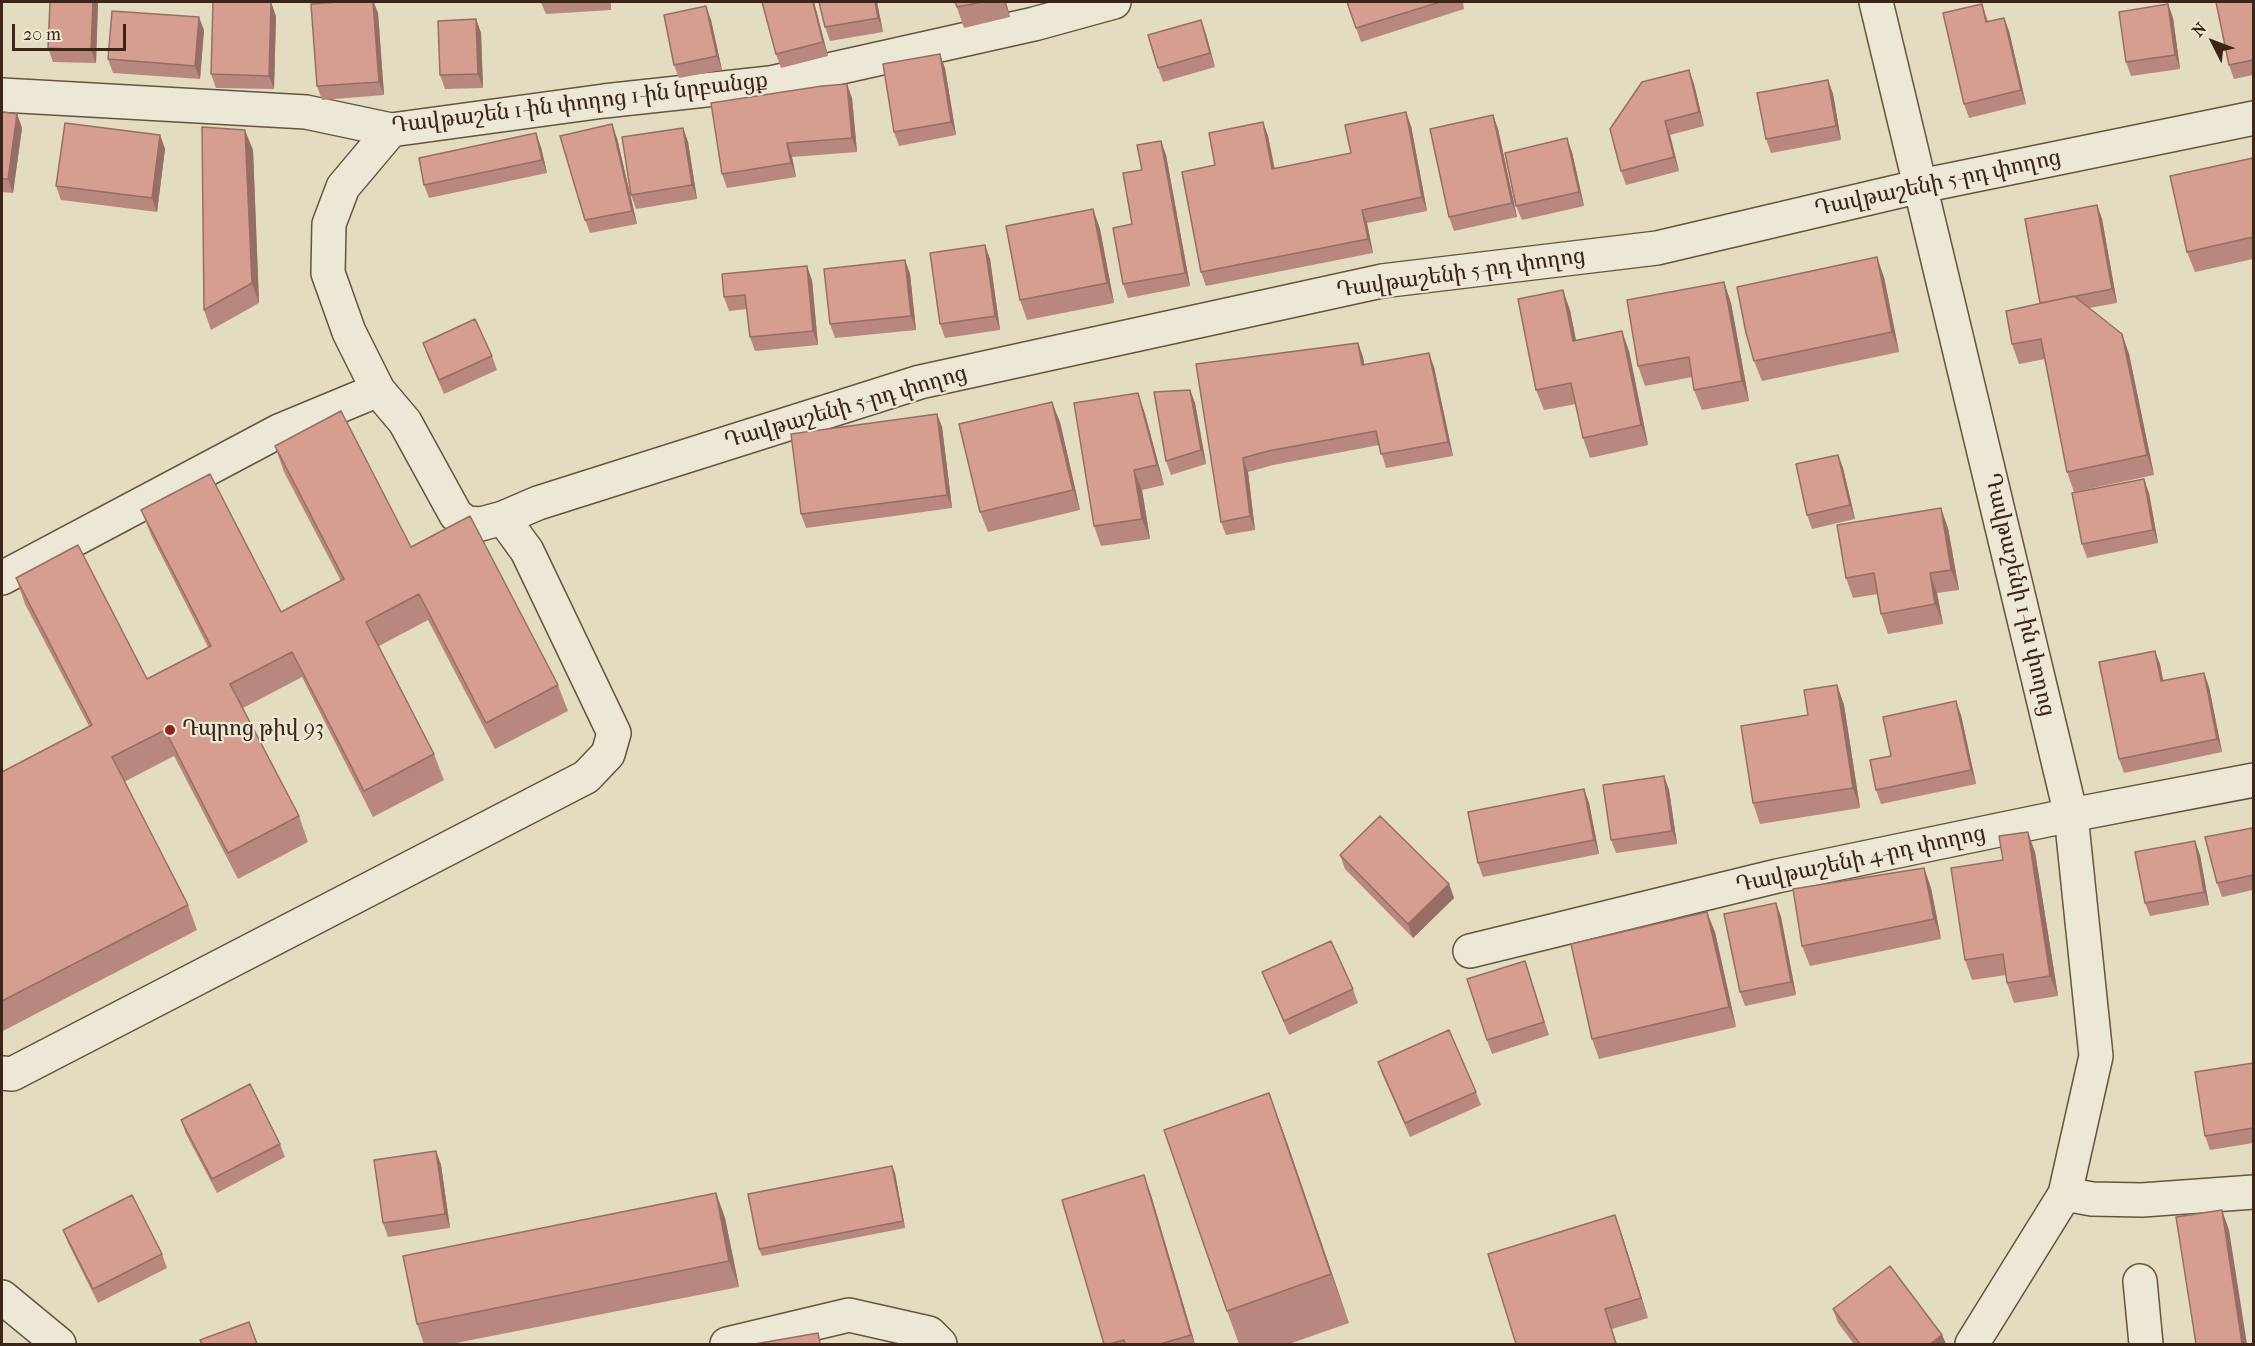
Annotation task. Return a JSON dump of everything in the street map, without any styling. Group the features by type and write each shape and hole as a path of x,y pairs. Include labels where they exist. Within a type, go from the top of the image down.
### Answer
{"street":[{"name":"Դավթաշեն 1-ին փողոց 1-ին նրբանցք","path":"2,95 306,112 391,130 604,101 770,83 1034,24 1114,2"},
{"name":"Դավթաշենի 1-ին փողոց","path":"1876,2 2072,815 2096,1056 2065,1194 1972,1344"},
{"name":"Դավթաշենի 5-րդ փողոց","path":"391,130 343,187 329,224 328,273 349,333 378,390 405,422 456,515 466,523 480,524 503,518 538,502 920,381 1382,281 1658,248 1921,186 2253,118"},
{"path":"2,578 279,431 378,390"},
{"path":"2,1073 12,1074 586,777 608,754 614,733 527,551 503,518"},
{"name":"Դավթաշենի 4-րդ փողոց","path":"1470,951 1777,876 2253,780"},
{"path":"2065,1194 2092,1199 2142,1200 2253,1192"},
{"path":"2140,1281 2146,1344"},
{"path":"2,1297 59,1344"},
{"path":"727,1344 849,1315 929,1333 940,1344"}],"building":[{"path":"50,2 93,2 91,50 48,48"},
{"path":"213,2 271,2 269,76 211,74"},
{"path":"373,2 379,82 317,86 311,4"},
{"path":"762,2 813,2 823,42 776,54"},
{"path":"819,2 875,2 878,18 825,27"},
{"path":"955,2 983,2 957,7"},
{"path":"1347,2 1440,2 1356,28"},
{"path":"2216,2 2253,2 2253,60 2229,65"},
{"path":"1982,4 1986,22 2004,18 2021,90 1964,104 1943,13"},
{"path":"2168,4 2175,55 2126,62 2119,12"},
{"path":"706,6 717,56 674,65 664,15"},
{"path":"112,11 199,17 195,66 108,59"},
{"path":"476,19 478,74 440,75 438,21"},
{"path":"1201,20 1210,53 1158,68 1148,35"},
{"path":"940,54 951,122 894,132 883,64"},
{"path":"1689,70 1699,112 1665,121 1674,157 1621,171 1610,129 1642,82"},
{"path":"1828,80 1836,126 1766,139 1757,93"},
{"path":"847,84 852,138 787,143 791,163 722,174 711,103"},
{"path":"2,112 17,114 8,179 2,179"},
{"path":"1406,112 1422,197 1362,210 1368,239 1201,272 1182,172 1215,165 1209,133 1263,122 1272,169 1351,153 1345,125"},
{"path":"1493,115 1512,203 1449,217 1430,129"},
{"path":"65,123 160,135 152,198 56,186"},
{"path":"612,124 632,211 585,220 560,136"},
{"path":"202,127 245,130 252,283 204,310"},
{"path":"683,128 692,185 631,195 622,137"},
{"path":"536,133 542,160 424,185 419,158"},
{"path":"1567,138 1579,192 1516,206 1505,153"},
{"path":"1161,141 1185,273 1123,284 1113,228 1132,224 1123,173 1142,170 1137,145"},
{"path":"2253,158 2253,237 2187,252 2170,176"},
{"path":"2097,205 2112,289 2040,303 2025,219"},
{"path":"1093,209 1107,283 1020,300 1006,226"},
{"path":"985,245 995,316 940,324 930,253"},
{"path":"1877,257 1892,332 1754,361 1737,287"},
{"path":"905,260 911,316 830,324 824,269"},
{"path":"807,266 813,331 750,337 745,295 724,297 722,274"},
{"path":"1724,282 1742,381 1694,390 1689,357 1638,366 1627,300"},
{"path":"1563,290 1573,341 1622,331 1641,425 1583,438 1571,383 1536,390 1518,299"},
{"path":"2074,296 2122,334 2147,455 2067,472 2041,339 2012,344 2006,311"},
{"path":"475,319 492,356 439,380 423,343"},
{"path":"1358,343 1362,365 1429,353 1448,442 1381,454 1376,431 1268,451 1243,458 1250,516 1221,522 1196,364"},
{"path":"1190,390 1201,450 1166,461 1154,392"},
{"path":"1138,393 1157,465 1134,470 1142,519 1094,526 1074,403"},
{"path":"1052,402 1073,490 980,512 959,424"},
{"name":"Դպրոց թիվ 93","path":"341,411 411,547 470,516 558,685 486,723 419,594 366,622 434,754 364,791 292,652 230,684 299,816 228,853 165,730 112,757 188,905 2,1001 2,772 92,725 16,578 78,545 147,679 211,646 141,510 210,474 281,612 344,579 275,446"},
{"path":"937,414 947,495 801,514 791,434"},
{"path":"1838,455 1850,505 1807,515 1796,464"},
{"path":"2144,479 2153,530 2082,544 2072,493"},
{"path":"1941,508 1951,570 1930,573 1935,604 1881,614 1874,573 1846,578 1837,525"},
{"path":"2155,651 2161,681 2204,673 2217,739 2119,759 2099,662"},
{"path":"1837,685 1853,788 1753,803 1741,726 1808,715 1804,690"},
{"path":"1956,701 1971,770 1876,790 1870,760 1891,756 1883,717"},
{"path":"1664,776 1672,831 1611,840 1603,785"},
{"path":"1584,789 1594,840 1478,863 1468,812"},
{"path":"1380,816 1449,884 1408,924 1340,855"},
{"path":"2252,828 2253,875 2217,883 2205,837"},
{"path":"2028,832 2050,976 2007,983 2003,954 1965,960 1951,868 2003,860 1999,836"},
{"path":"2195,841 2204,892 2145,903 2135,852"},
{"path":"1924,868 1934,919 1802,946 1793,889"},
{"path":"1776,903 1791,982 1740,992 1724,914"},
{"path":"1707,912 1729,1007 1592,1039 1571,944"},
{"path":"1331,941 1353,989 1284,1021 1262,972"},
{"path":"1525,961 1544,1022 1487,1040 1467,979"},
{"path":"1449,1030 1476,1092 1405,1123 1378,1062"},
{"path":"2253,1063 2253,1128 2205,1136 2195,1072"},
{"path":"250,1084 280,1144 212,1179 181,1120"},
{"path":"1269,1093 1331,1274 1227,1311 1164,1130"},
{"path":"436,1151 445,1214 383,1223 374,1160"},
{"path":"892,1166 903,1221 759,1249 748,1194"},
{"path":"1144,1175 1191,1335 1160,1344 1125,1344 1124,1340 1104,1344 1062,1200"},
{"path":"716,1193 729,1261 417,1324 403,1256"},
{"path":"132,1195 162,1254 93,1289 63,1230"},
{"path":"2222,1210 2242,1344 2196,1344 2176,1217"},
{"path":"1615,1215 1641,1298 1605,1309 1616,1344 1516,1344 1488,1254"},
{"path":"1890,1266 1942,1335 1930,1344 1860,1344 1833,1309"},
{"path":"249,1322 257,1344 202,1344 200,1340"},
{"path":"818,1333 820,1344 755,1344"}],"place":[{"name":"Դպրոց թիվ 93","path":"170,730"}]}
